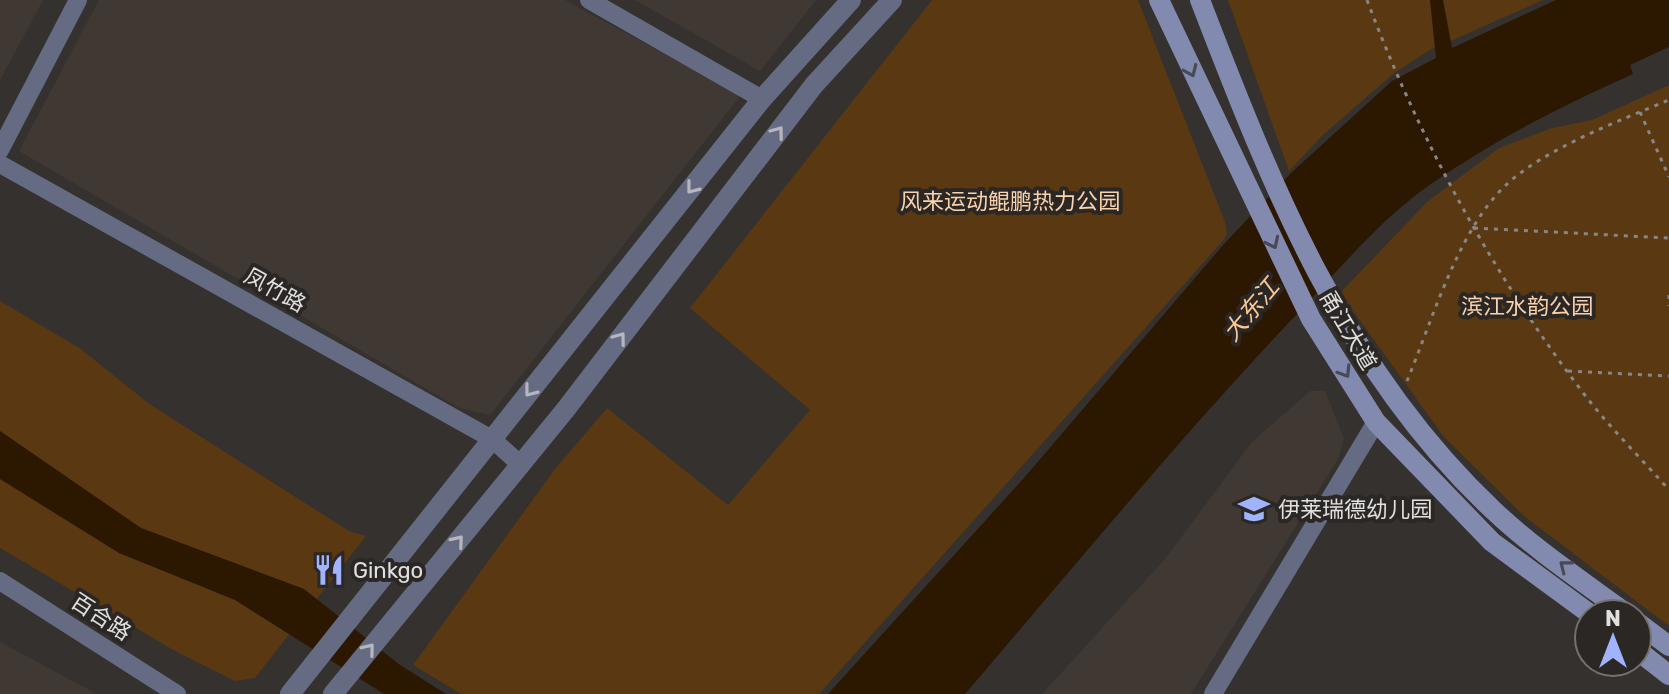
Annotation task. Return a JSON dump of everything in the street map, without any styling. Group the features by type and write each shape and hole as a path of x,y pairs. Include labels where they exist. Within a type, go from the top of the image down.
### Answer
{"main road":[{"name":"甬江大道","path":"1159,0 1242,181 1304,305 1376,422 1492,542 1573,602"},
{"name":"甬江大道","path":"1200,0 1265,167 1322,284 1365,358 1431,442 1493,510 1606,598"},
{"path":"1653,662 1669,675"}],"street":[{"path":"0,150 78,0"},
{"path":"589,0 762,99"},
{"path":"290,694 762,99 851,0"},
{"path":"333,694 521,465 814,85 892,0"},
{"name":"凤竹路","path":"0,164 492,439 521,465"},
{"path":"1213,694 1376,422"},
{"name":"百合路","path":"0,581 177,694"}],"path":[{"path":"1367,0 1387,53 1455,194 1536,329 1669,490"},
{"path":"1404,388 1474,228 1504,186 1526,169 1669,100"},
{"path":"1640,112 1669,177"},
{"path":"1474,228 1669,238"},
{"path":"1669,295 1669,306"},
{"path":"1568,371 1669,376"}],"shaded area":[{"path":"0,0 43,0 0,80"},
{"path":"99,0 565,0 741,95 490,415 459,408 19,151"},
{"path":"635,0 816,0 760,71"},
{"name":"伊莱瑞德幼儿园","path":"1310,391 1325,391 1344,439 1338,459 1191,694 1042,694 1165,559 1252,442"},
{"path":"0,642 97,694 0,694"}],"green space":[{"name":"风来运动鲲鹏热力公园","path":"932,0 1138,0 1225,222 1227,234 1221,243 819,694 461,694 413,665 555,469 607,408 728,505 810,410 690,308"},
{"path":"1228,0 1543,0 1428,51 1393,74 1323,135 1289,171"},
{"name":"滨江水韵公园","path":"1669,85 1669,626 1653,614 1653,598 1632,598 1524,516 1444,437 1340,293 1428,201 1499,148 1552,128 1592,120"},
{"path":"0,301 81,349 148,403 349,531 366,536 255,678 235,681 175,651 0,548"}],"water":[{"name":"大东江","path":"1430,0 1443,0 1452,48 1556,0 1669,0 1669,47 1630,65 1633,74 1555,111 1479,153 1394,213 1211,407 965,694 828,694 1024,478 1224,244 1291,173 1392,81 1436,58"},
{"path":"0,431 141,528 304,589 400,665 446,694 384,694 235,600 119,553 0,479"}],"place":[{"name":"伊莱瑞德幼儿园","path":"1254,509"},
{"name":"Ginkgo","path":"329,570"}]}
